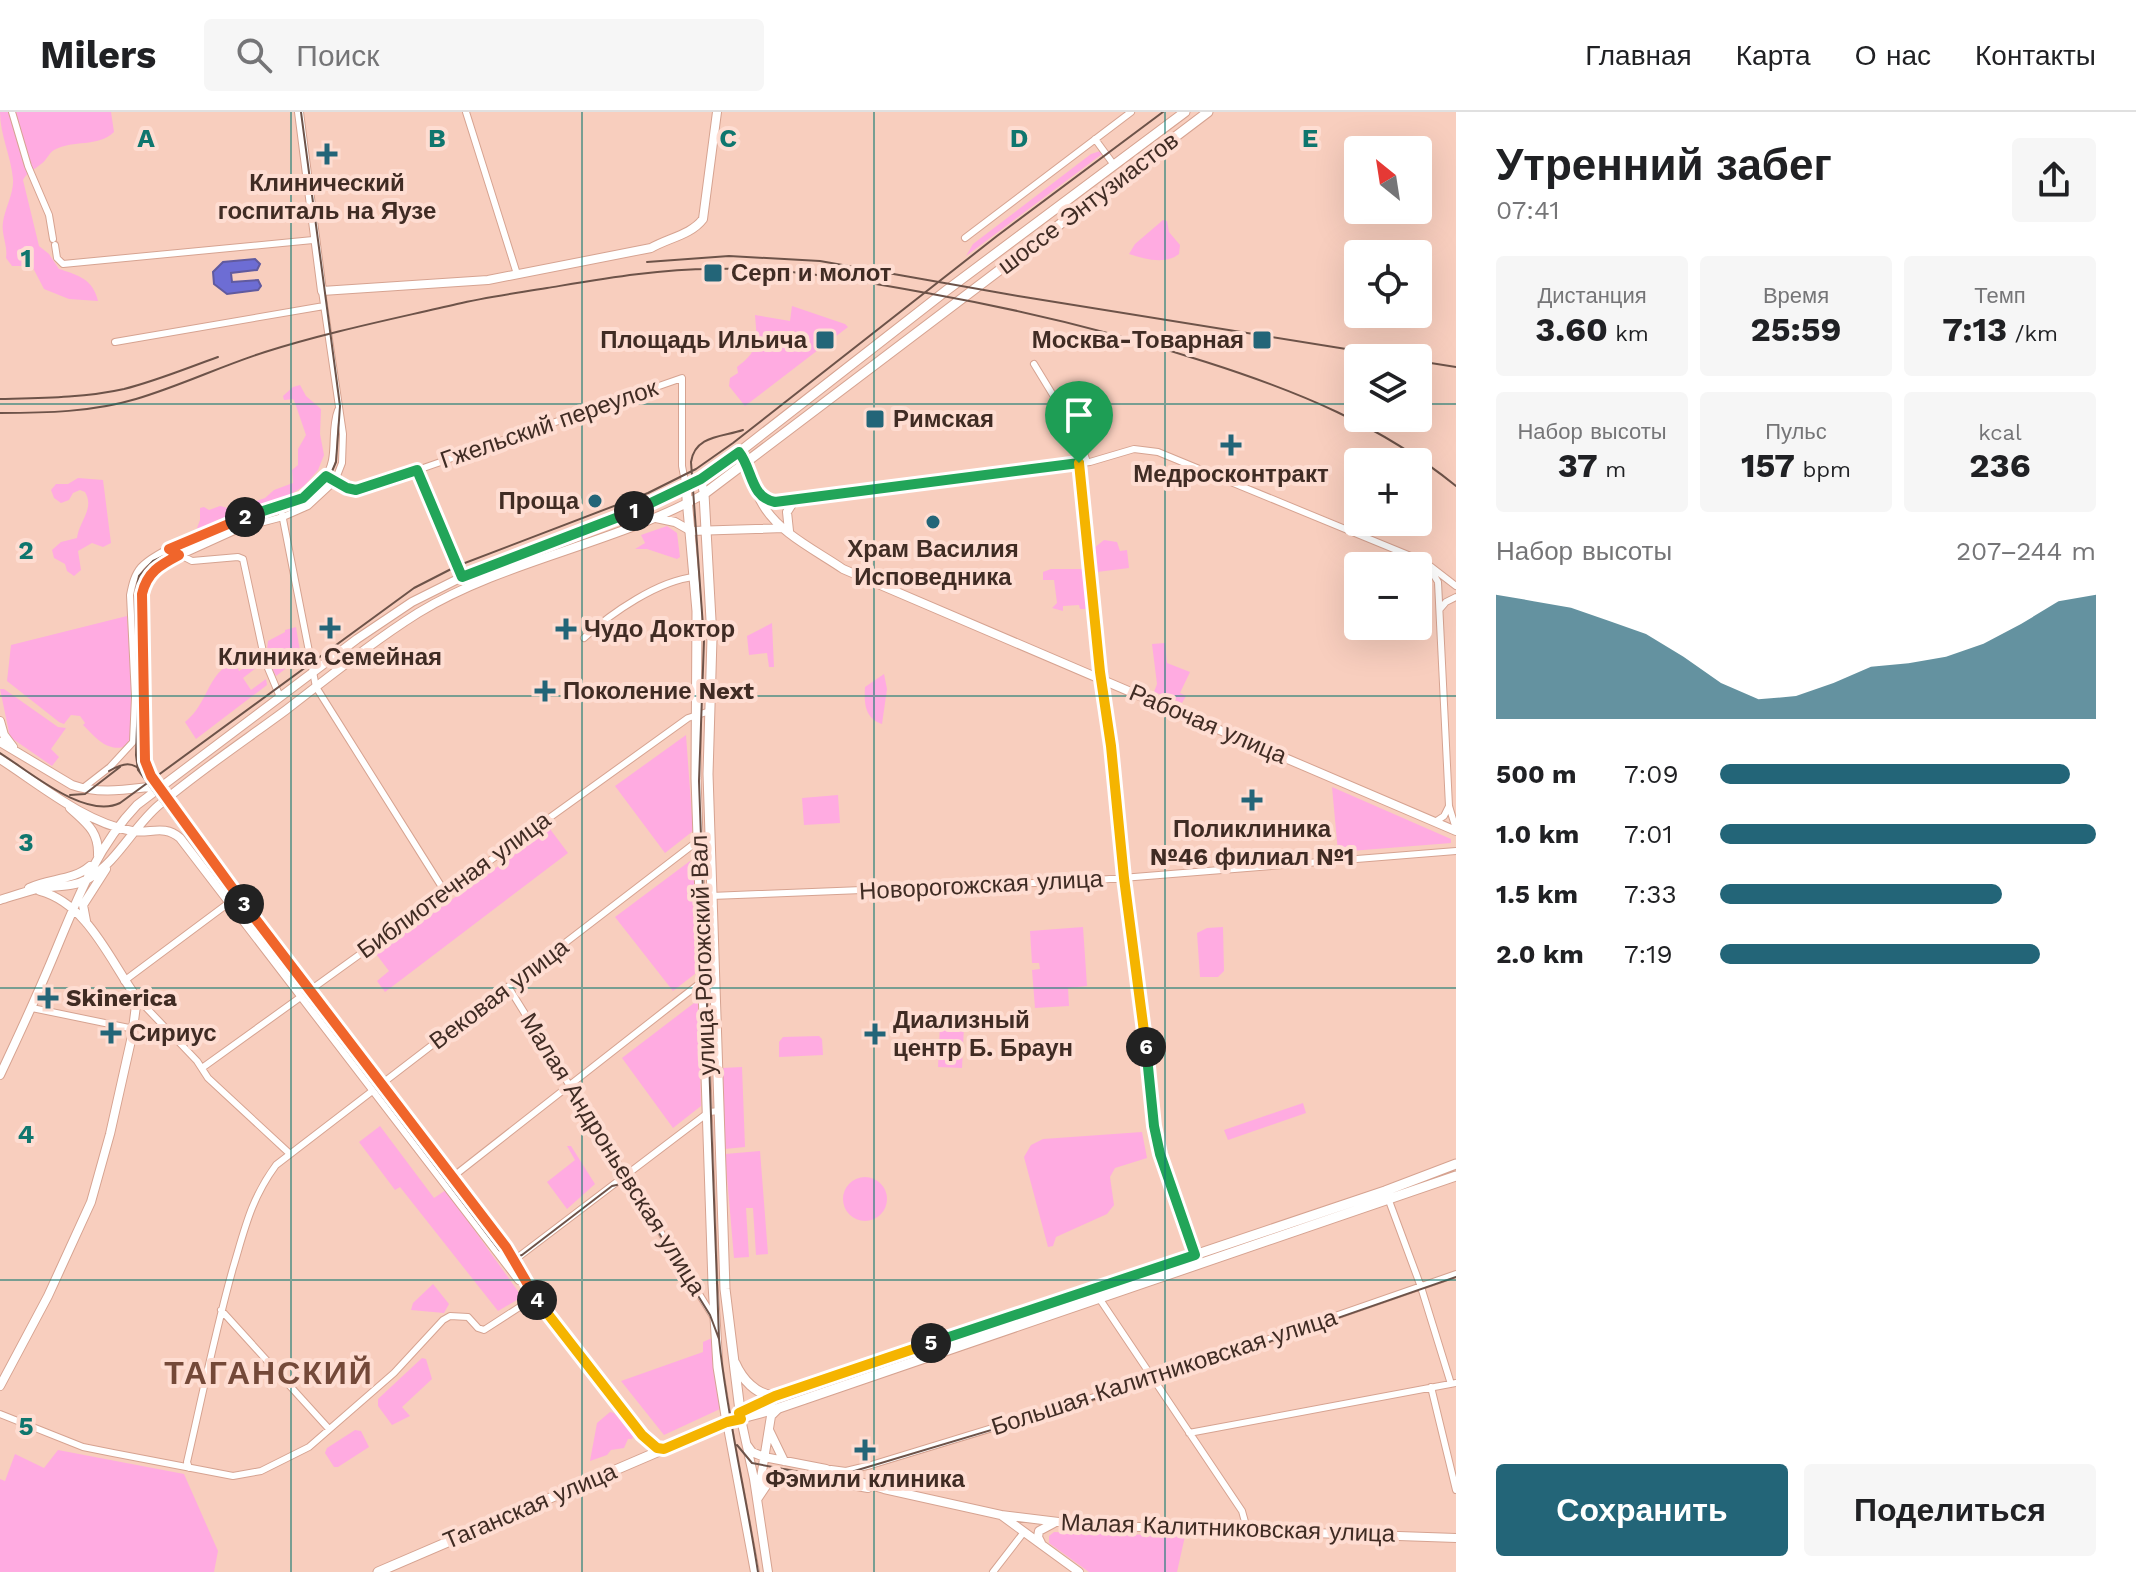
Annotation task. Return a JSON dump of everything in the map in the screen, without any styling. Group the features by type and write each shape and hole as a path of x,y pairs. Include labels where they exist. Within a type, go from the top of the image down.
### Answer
{"main road":[{"name":"шоссе Энтузиастов","path":"686,487 739,452 947,290 1185,112"},
{"name":"шоссе Энтузиастов","path":"704,494 1208,112"},
{"name":"улица Рогожский Вал","path":"686,487 695,577 699,840 714,1112 725,1289 740,1416"},
{"name":"улица Рогожский Вал","path":"704,494 712,638 707,752 711,896 709,979"},
{"name":"улица Рогожский Вал","path":"714,1112 716,1321 718,1367 727,1422"},
{"path":"1387,1195 1456,1164"},
{"path":"731,1352 750,1384 763,1394 775,1396 1195,1255 1456,1176"},
{"name":"Таганская улица","path":"378,1572 740,1416 779,1408 1387,1195"}],"street":[{"path":"12,112 28,166 49,215 57,258 63,264 313,240"},
{"path":"299,112 313,240 344,449 335,481 308,506 283,517 241,528 179,555 154,569 148,576 142,594 145,761 167,799 238,896 506,1247 533,1295"},
{"path":"466,112 517,274"},
{"path":"322,291 488,280 651,248 697,227 703,219 717,112"},
{"path":"1115,112 1121,120"},
{"path":"965,238 1131,112"},
{"path":"1095,139 1114,165"},
{"path":"115,342 324,306"},
{"path":"1034,364 1078,436 1087,462"},
{"name":"Гжельский переулок","path":"326,476 356,490 682,378 682,466 686,487"},
{"path":"81,788 96,779 132,745 135,720 131,588 137,574 145,563 169,549 231,522 303,498 326,476 335,448 332,423 339,406"},
{"path":"756,491 769,501 794,501 1087,462 1134,449 1158,452 1398,552"},
{"name":"Рабочая улица","path":"739,452 772,518 843,569 1456,830"},
{"path":"1079,463 1101,679 1154,1126 1195,1255"},
{"path":"417,470 462,577"},
{"name":"улица Рогожский Вал","path":"701,479 704,494"},
{"path":"0,1075 97,857 117,826 159,786 391,615 423,596 462,577 652,504 686,487"},
{"path":"86,921 84,903 112,860 134,832 167,799 396,627 430,606 484,582 655,518 704,494"},
{"path":"772,518 773,507 783,501"},
{"path":"757,527 794,501"},
{"path":"655,518 675,522 691,531 757,527 787,530 787,512 794,501"},
{"path":"281,507 316,687 445,892"},
{"path":"169,549 192,561 243,559 265,661 280,697"},
{"path":"1432,568 1456,586"},
{"path":"1432,572 1438,582 1449,806 1456,830"},
{"path":"584,638 625,607 672,580 695,577"},
{"path":"423,596 432,597 430,606"},
{"path":"1440,609 1456,597"},
{"path":"314,672 322,678 336,672"},
{"name":"Библиотечная улица","path":"202,1068 688,718 710,711"},
{"path":"0,721 8,742 16,751"},
{"path":"0,742 81,788 101,792 159,786"},
{"path":"0,759 64,802 93,829 98,841 97,857 78,875 48,880 12,896"},
{"path":"179,772 179,781 188,783"},
{"path":"64,802 134,832 162,829 175,834 511,1271 642,1435 657,1448 664,1449"},
{"path":"1435,822 1444,816 1449,806"},
{"name":"Вековая улица","path":"189,1468 187,1462 221,1310 253,1202 276,1165 699,840 710,836"},
{"name":"Новорогожская улица","path":"711,896 1124,878 1455,850"},
{"path":"0,900 84,881 112,860"},
{"path":"701,886 711,896"},
{"path":"37,890 73,909 86,921 137,998 208,1078 289,1153"},
{"path":"124,981 238,896"},
{"path":"444,1184 569,1084 709,979"},
{"name":"Малая Андроньевская улица","path":"509,988 716,1321"},
{"path":"0,1386 48,1296 91,1202 109,1140 134,1029 137,998"},
{"path":"32,1008 134,1029"},
{"path":"513,1261 604,1189 714,1112"},
{"path":"1189,1433 1454,1383 1387,1195"},
{"name":"Большая Калитниковская улица","path":"851,1478 868,1467 1153,1379 1456,1274"},
{"path":"0,1414 83,1447 233,1476 261,1471 309,1447 394,1373 443,1320 450,1316 468,1317 484,1330 533,1295"},
{"path":"1099,1298 1242,1511 1247,1529"},
{"path":"221,1310 329,1429"},
{"path":"1431,1387 1456,1490"},
{"path":"768,1572 758,1502 740,1416 775,1396"},
{"path":"758,1502 771,1416 779,1408"},
{"path":"727,1422 755,1572"},
{"path":"769,1430 784,1461"},
{"path":"747,1445 752,1452 764,1457 826,1469 884,1489"},
{"path":"866,1484 862,1478 868,1467"},
{"path":"758,1502 766,1485 782,1474 831,1483 851,1478 884,1489"},
{"name":"Малая Калитниковская улица","path":"884,1489 1001,1515 1058,1522 1456,1538"},
{"path":"1001,1515 1079,1572"},
{"path":"993,1572 1032,1519"},
{"path":"1042,1545 1039,1531 1058,1522"}],"shaded area":[{"path":"0,112 111,112 114,132 100,140 54,150 23,180 39,246 59,269 88,283 98,301 69,299 44,289 32,266 12,266 6,258 3,222 13,179"},
{"path":"1100,151 1102,154 966,256 973,244 1091,154"},
{"path":"1163,220 1167,221 1169,232 1180,245 1179,254 1161,260 1129,254 1135,244"},
{"path":"255,259 260,264 257,270 231,273 232,282 258,280 261,286 258,290 227,294 214,284 213,272 223,262"},
{"path":"792,306 848,327 745,406 729,386 730,378 738,373 737,367 753,350 755,315 790,321"},
{"path":"300,385 306,396 321,409 320,434 324,455 318,470 304,486 278,502 217,520 199,531 200,508 209,510 220,506 232,509 265,498 274,490 293,483 292,470 298,465 298,449 306,435 293,399 284,400 283,396"},
{"path":"78,478 103,480 111,543 103,547 92,543 78,551 81,570 74,576 67,571 65,564 54,558 52,550 61,542 77,538 88,498 80,490 61,503 54,498 51,490 56,484 68,484"},
{"path":"667,526 677,533 680,557 677,559 647,549 635,549 645,543 641,535"},
{"path":"1104,540 1117,542 1120,551 1127,550 1129,568 1097,572 1094,548"},
{"path":"1083,569 1087,609 1080,609 1079,605 1063,606 1063,611 1052,608 1057,603 1054,580 1043,580 1043,572"},
{"path":"127,616 133,690 130,741 127,746 114,748 103,743 83,725 85,723 80,716 71,715 64,724 59,722 7,681 11,645"},
{"path":"772,623 774,667 769,667 767,653 749,655 747,636"},
{"path":"296,627 301,657 276,676 266,658 268,641"},
{"path":"1165,643 1167,663 1190,672 1180,693 1186,696 1182,703 1154,692 1157,684 1152,644"},
{"path":"235,661 239,671 257,661 260,665 243,678 251,690 266,679 267,685 196,739 185,722 199,706 218,673"},
{"path":"884,674 887,689 882,724 869,714 865,705 865,687"},
{"path":"0,689 58,727 66,728 51,749 59,757 52,766 10,737"},
{"path":"686,735 693,831 665,853 615,786"},
{"path":"1332,787 1451,839 1451,843 1338,852"},
{"path":"838,795 840,823 804,825 802,798"},
{"path":"550,829 568,853 385,992 377,981 389,971 376,954"},
{"path":"690,861 695,869 700,970 673,991 615,917"},
{"path":"1083,927 1087,986 1068,988 1069,1006 1035,1008 1032,970 1040,969 1039,963 1032,963 1030,931"},
{"path":"1223,927 1224,971 1218,977 1200,977 1197,933 1207,928"},
{"path":"698,1000 701,1106 673,1128 622,1058"},
{"path":"940,1024 964,1026 962,1068 938,1067"},
{"path":"819,1036 823,1055 779,1057 779,1042 783,1037"},
{"path":"742,1067 745,1147 725,1149 722,1068"},
{"path":"1303,1103 1306,1113 1228,1140 1224,1130"},
{"path":"380,1126 434,1198 446,1190 522,1297 498,1311 400,1187 395,1190 359,1142"},
{"path":"1142,1132 1147,1158 1115,1168 1110,1177 1114,1205 1107,1214 1056,1237 1053,1246 1048,1247 1024,1157 1031,1145 1043,1139"},
{"path":"567,1146 571,1146 595,1184 567,1209 547,1182 575,1160"},
{"path":"760,1151 768,1254 756,1255 753,1208 746,1208 749,1257 734,1258 725,1154"},
{"path":"865,1177 880,1184 887,1199 880,1214 865,1221 850,1214 843,1199 850,1184"},
{"path":"433,1284 449,1304 444,1313 411,1310 413,1303"},
{"path":"712,1338 720,1409 664,1435 621,1381 703,1352 703,1342"},
{"path":"422,1358 426,1359 432,1379 402,1407 410,1416 392,1425 378,1406 378,1399"},
{"path":"610,1412 633,1436 632,1439 628,1439 624,1448 611,1450 607,1455 590,1461 597,1423"},
{"path":"355,1430 361,1431 369,1447 334,1467 325,1453 327,1448"},
{"path":"58,1450 184,1474 218,1551 214,1572 0,1572 0,1479 5,1481 15,1454 44,1468"},
{"path":"1054,1532 1185,1536 1177,1572 1089,1572 1049,1543 1049,1536"}],"tram line":[{"path":"301,112 340,406 336,462 329,478 305,501 282,511 240,521 153,561 139,576 135,595 138,770 499,1250 514,1258 522,1255 612,1186 625,1183 710,1315 719,1339"},
{"path":"0,753 74,799 91,805 120,803 414,588 457,566 648,493 696,469 1163,112"},
{"path":"743,430 704,442 691,462 704,640 699,781 719,1339 758,1572"},
{"path":"109,771 128,764 136,766 144,774"},
{"path":"70,795 85,794 120,767"},
{"path":"737,1445 752,1463 831,1478 1162,1379 1456,1277"}],"railway":[{"path":"647,262 729,256 820,261 1344,349"},
{"path":"0,413 69,411 120,403 289,345 479,299 651,273 692,269 769,270 851,280 967,301 1070,323 1172,351 1273,385 1337,412 1398,445 1456,486"},
{"path":"0,399 109,392 148,382 218,357"},
{"path":"1432,363 1456,367"}],"place":[{"name":"Клинический госпиталь на Яузе","path":"327,154"},
{"name":"Серп и молот","path":"713,273"},
{"name":"Площадь Ильича","path":"825,340"},
{"name":"Москва-Товарная","path":"1262,340"},
{"name":"Римская","path":"875,419"},
{"name":"Медросконтракт","path":"1231,445"},
{"name":"Проща","path":"595,501"},
{"name":"Храм Василия Исповедника","path":"933,522"},
{"name":"Клиника Семейная","path":"330,628"},
{"name":"Чудо Доктор","path":"566,629"},
{"name":"Поколение Next","path":"545,691"},
{"name":"Поликлиника №46 филиал №1","path":"1252,800"},
{"name":"Skinerica","path":"48,998"},
{"name":"Сириус","path":"111,1033"},
{"name":"Диализный центр Б. Браун","path":"875,1034"},
{"name":"Фэмили клиника","path":"865,1450"}],"district":[{"name":"ТАГАНСКИЙ","path":"269,1373"}],"route":[{"path":"739,452 747,463 756,491 764,499 775,502 1079,463 1100,672 1154,1126 1195,1255 775,1396 739,1413 741,1419 664,1449 657,1448 642,1435 532,1294 506,1247 238,896 149,772 143,740 143,587 154,569 179,555 169,549 240,519 294,503 316,489 326,476 356,490 417,470 462,577 652,504 701,479 739,452"}]}
